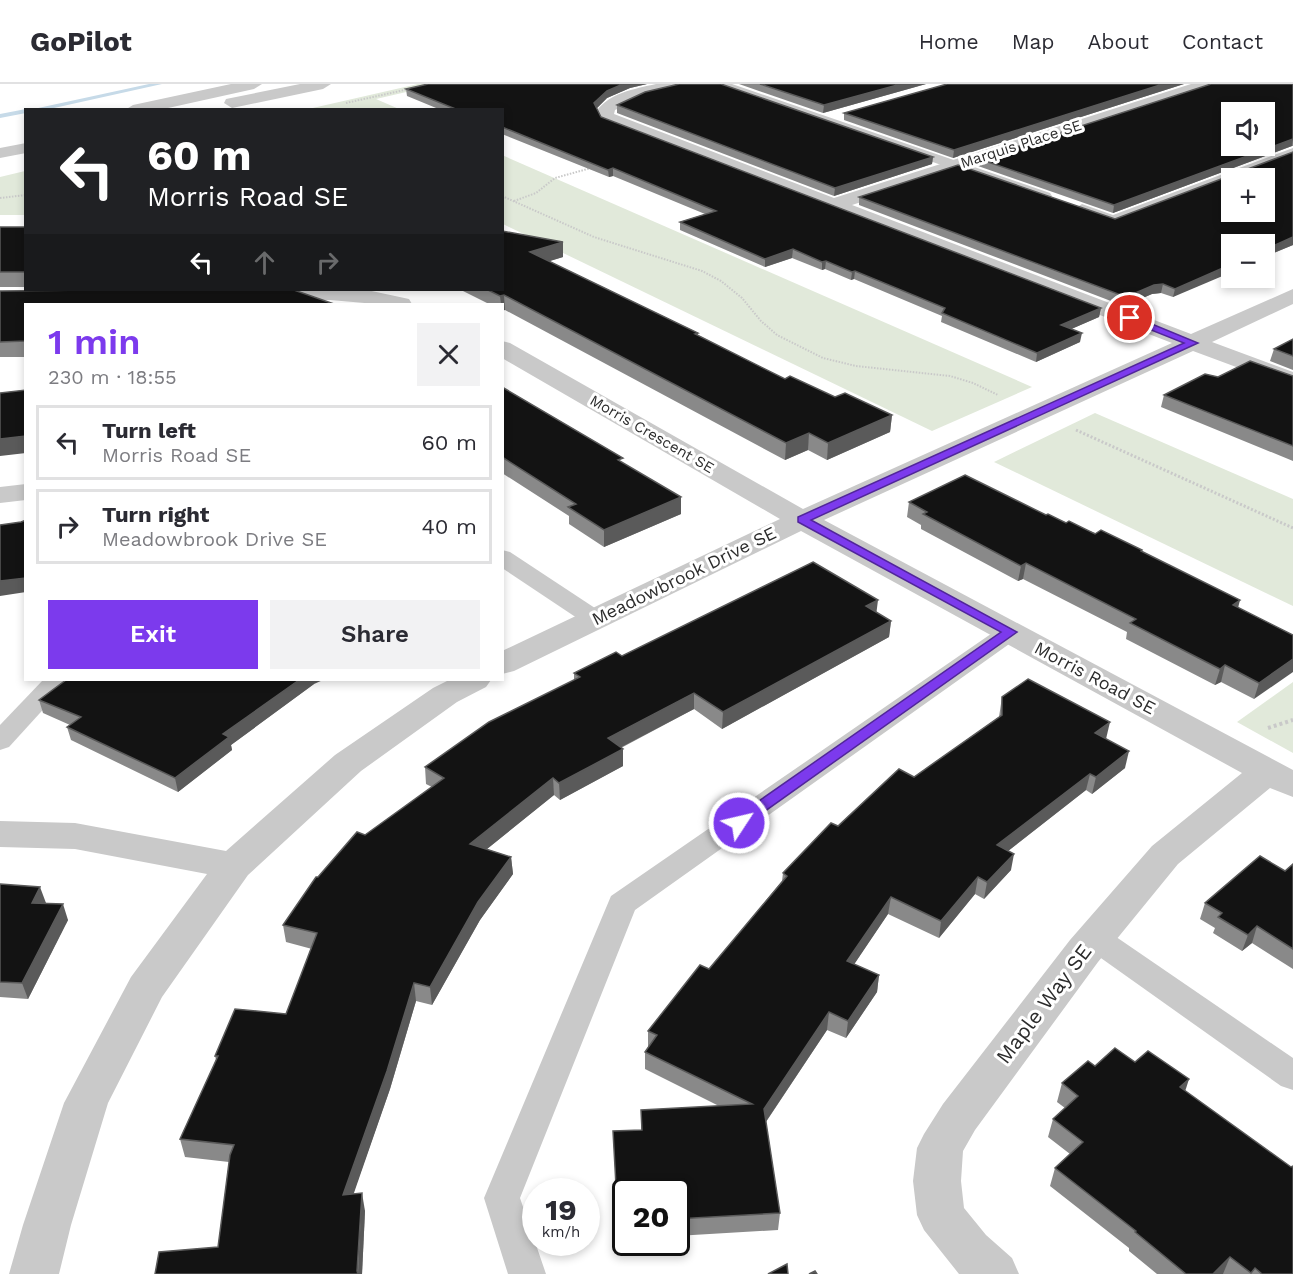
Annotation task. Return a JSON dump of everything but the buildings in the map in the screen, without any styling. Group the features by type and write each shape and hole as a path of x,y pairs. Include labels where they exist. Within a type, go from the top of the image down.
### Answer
{"street":[{"path":"142,108 254,84"},
{"path":"213,108 323,84"},
{"path":"680,84 625,98 606,107 604,112 608,118 1293,381"},
{"name":"Marquis Place SE","path":"834,204 1208,84"},
{"path":"0,137 24,132"},
{"path":"0,153 24,148"},
{"path":"240,293 334,292 367,295 397,303"},
{"name":"Meadowbrook Drive SE","path":"504,663 802,520 1293,296"},
{"name":"Morris Crescent SE","path":"504,349 802,520"},
{"path":"0,495 24,492"},
{"name":"Morris Road SE","path":"802,520 1280,778"},
{"path":"34,1274 46,1225 86,1103 146,988 234,866 348,763 445,695 472,681"},
{"name":"Maple Way SE","path":"994,1274 969,1251 941,1215 937,1181 940,1149 959,1117 1095,938 1165,855 1280,778"},
{"path":"0,834 75,836 234,866"}],"lane":[{"path":"720,84 957,164 1113,220 1293,152"},
{"path":"824,119 846,113"},
{"path":"504,558 595,619"},
{"path":"526,1274 502,1198 622,904 1011,632"},
{"path":"0,741 56,681"},
{"path":"1095,938 1293,1076"}],"path":[{"path":"342,104 410,89"},
{"path":"513,201 536,193 555,178 600,166"},
{"path":"0,198 24,195"},
{"path":"504,197 594,237 702,271 721,281 742,298 760,321 777,335 823,358 856,366 950,376 973,383 1293,528"}],"green space":[{"path":"418,84 441,84 376,99 397,108 313,108"},
{"path":"504,156 1032,387 932,431 504,224"},
{"path":"24,171 24,215 0,215 0,177"},
{"path":"1095,413 1293,499 1293,606 994,462"},
{"path":"1293,682 1293,753 1237,722"}],"waterway":[{"path":"42,108 159,84"},
{"path":"0,116 24,111"}],"route":[{"path":"739,823 1011,632 802,520 1193,343 1130,318"}]}
